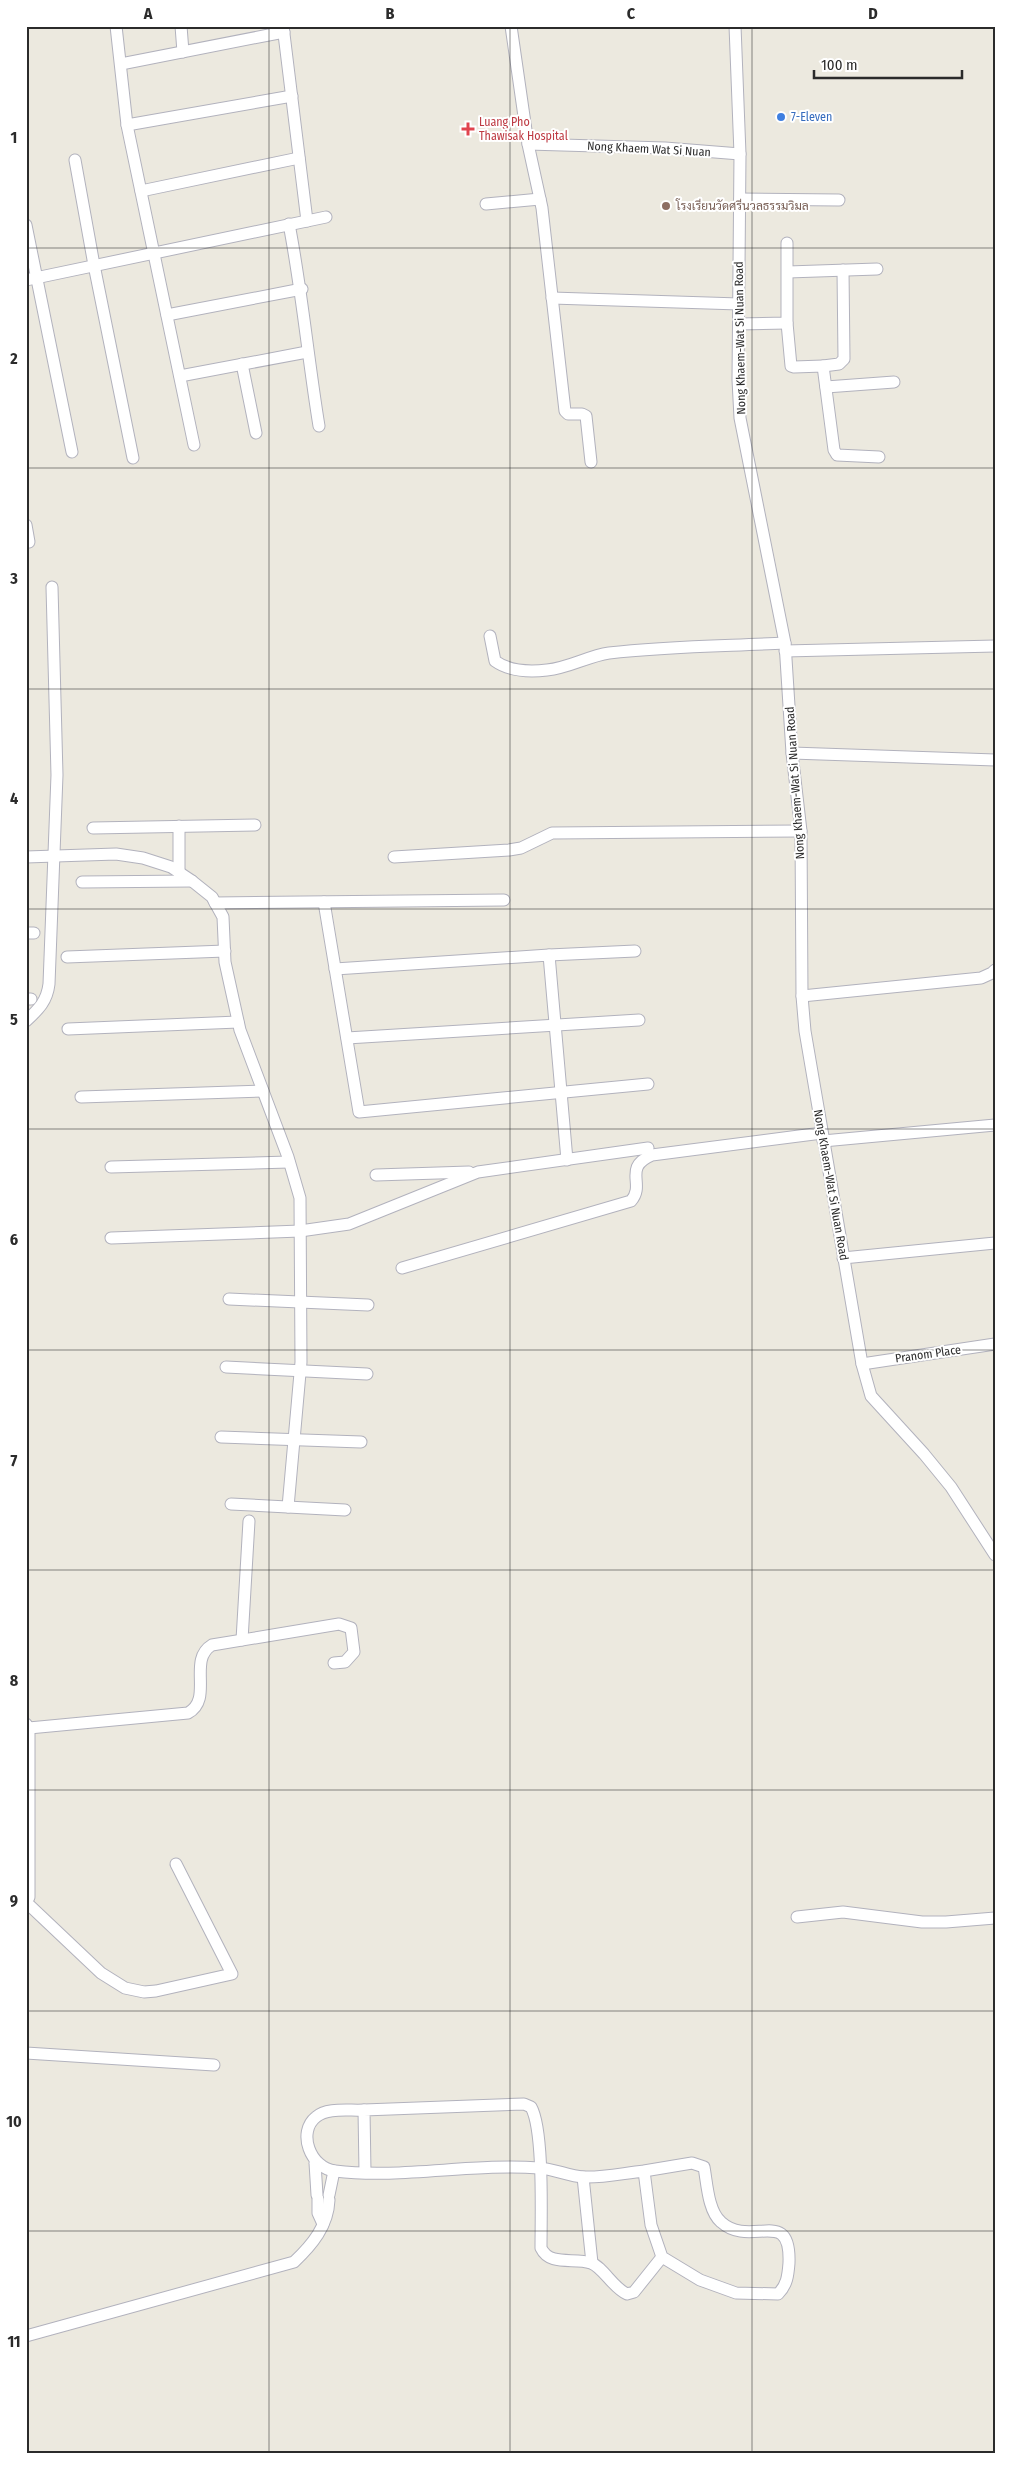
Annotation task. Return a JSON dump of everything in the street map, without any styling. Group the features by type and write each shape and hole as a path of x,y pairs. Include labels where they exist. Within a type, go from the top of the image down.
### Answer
{"street":[{"path":"116,26 127,125 194,445"},
{"path":"181,26 183,52"},
{"path":"511,26 528,144 540,199 565,411 568,414 582,414 586,416 591,462"},
{"name":"Nong Khaem-Wat Si Nuan Road","path":"735,26 740,154 740,418 785,647 792,753 801,831 802,996 822,1137 862,1364 871,1396 924,1454 951,1487 995,1555"},
{"path":"121,64 284,29 307,221"},
{"path":"127,125 292,96"},
{"name":"Nong Khaem Wat Si Nuan","path":"528,144 666,148 740,154"},
{"path":"141,191 299,158"},
{"path":"75,160 133,458"},
{"path":"486,204 540,199"},
{"path":"740,199 839,200"},
{"path":"32,278 326,217"},
{"path":"289,224 302,289 307,352 319,426"},
{"path":"26,225 32,278 72,452"},
{"path":"787,243 787,323 791,366 794,368 839,364 844,359 843,270"},
{"path":"788,272 877,269"},
{"path":"167,315 302,289"},
{"path":"552,298 739,304"},
{"path":"739,324 787,323"},
{"path":"180,376 307,352"},
{"path":"242,364 256,433"},
{"path":"823,366 834,450 837,455 879,457"},
{"path":"826,387 894,382"},
{"path":"26,526 30,542"},
{"path":"26,1021 41,1007 47,996 57,775 52,587"},
{"path":"490,636 495,662 503,667 527,670 547,670 610,653 785,647 995,646"},
{"path":"792,753 995,760"},
{"path":"93,828 255,825"},
{"path":"179,826 179,873"},
{"path":"394,857 509,850 521,848 552,833 801,831"},
{"path":"26,857 53,858 116,854 143,858 179,873 192,881 212,897 222,917 224,951 238,1022 289,1162 300,1198 300,1371 288,1506"},
{"path":"82,882 192,881"},
{"path":"215,903 504,900"},
{"path":"324,902 359,1112 648,1084"},
{"path":"67,957 224,951"},
{"path":"335,969 635,951"},
{"path":"549,955 567,1160"},
{"path":"802,996 981,978 992,974 995,970"},
{"path":"347,1038 639,1020"},
{"path":"68,1029 238,1022"},
{"path":"81,1097 263,1091"},
{"path":"402,1268 631,1201 635,1196 636,1166 642,1159 652,1154 822,1137 995,1125"},
{"path":"376,1175 478,1172 648,1148"},
{"path":"111,1167 289,1162"},
{"path":"112,1238 300,1231 349,1224 478,1172"},
{"path":"843,1258 995,1243"},
{"path":"229,1298 368,1305"},
{"name":"Pranom Place","path":"862,1364 995,1344"},
{"path":"226,1367 367,1374"},
{"path":"221,1437 361,1442"},
{"path":"231,1504 345,1510"},
{"path":"242,1640 249,1521"},
{"path":"176,1864 232,1974 156,1991 144,1992 125,1988 101,1973 27,1903 28,1730 188,1713 196,1709 200,1702 201,1657 205,1649 212,1645 339,1624 347,1625 352,1628 354,1652 346,1662 334,1663"},
{"path":"797,1917 843,1912 922,1922 995,1918"},
{"path":"26,2053 214,2066"},
{"path":"26,2336 294,2262 313,2244 329,2214 315,2163 309,2153 308,2139 310,2126 315,2117 325,2112 524,2104 532,2107 536,2115 540,2168 541,2248 544,2255 551,2259 592,2263"},
{"path":"364,2110 365,2172"},
{"path":"315,2163 324,2169 334,2171 540,2168 583,2177 644,2171 692,2163 699,2164 704,2167 712,2204 719,2220 728,2228 739,2231 780,2232 786,2237 790,2246 788,2276 785,2287 778,2294 772,2295 736,2293 700,2280 662,2257 651,2225 644,2171"},
{"path":"323,2197 334,2171"},
{"path":"583,2177 592,2263 620,2291 627,2294 634,2292 662,2257"}],"place":[{"name":"7-Eleven","path":"781,117"},
{"name":"Luang Pho Thawisak Hospital","path":"468,129"},
{"name":"โรงเรียนวัดศรีนวลธรรมวิมล","path":"666,206"}]}
